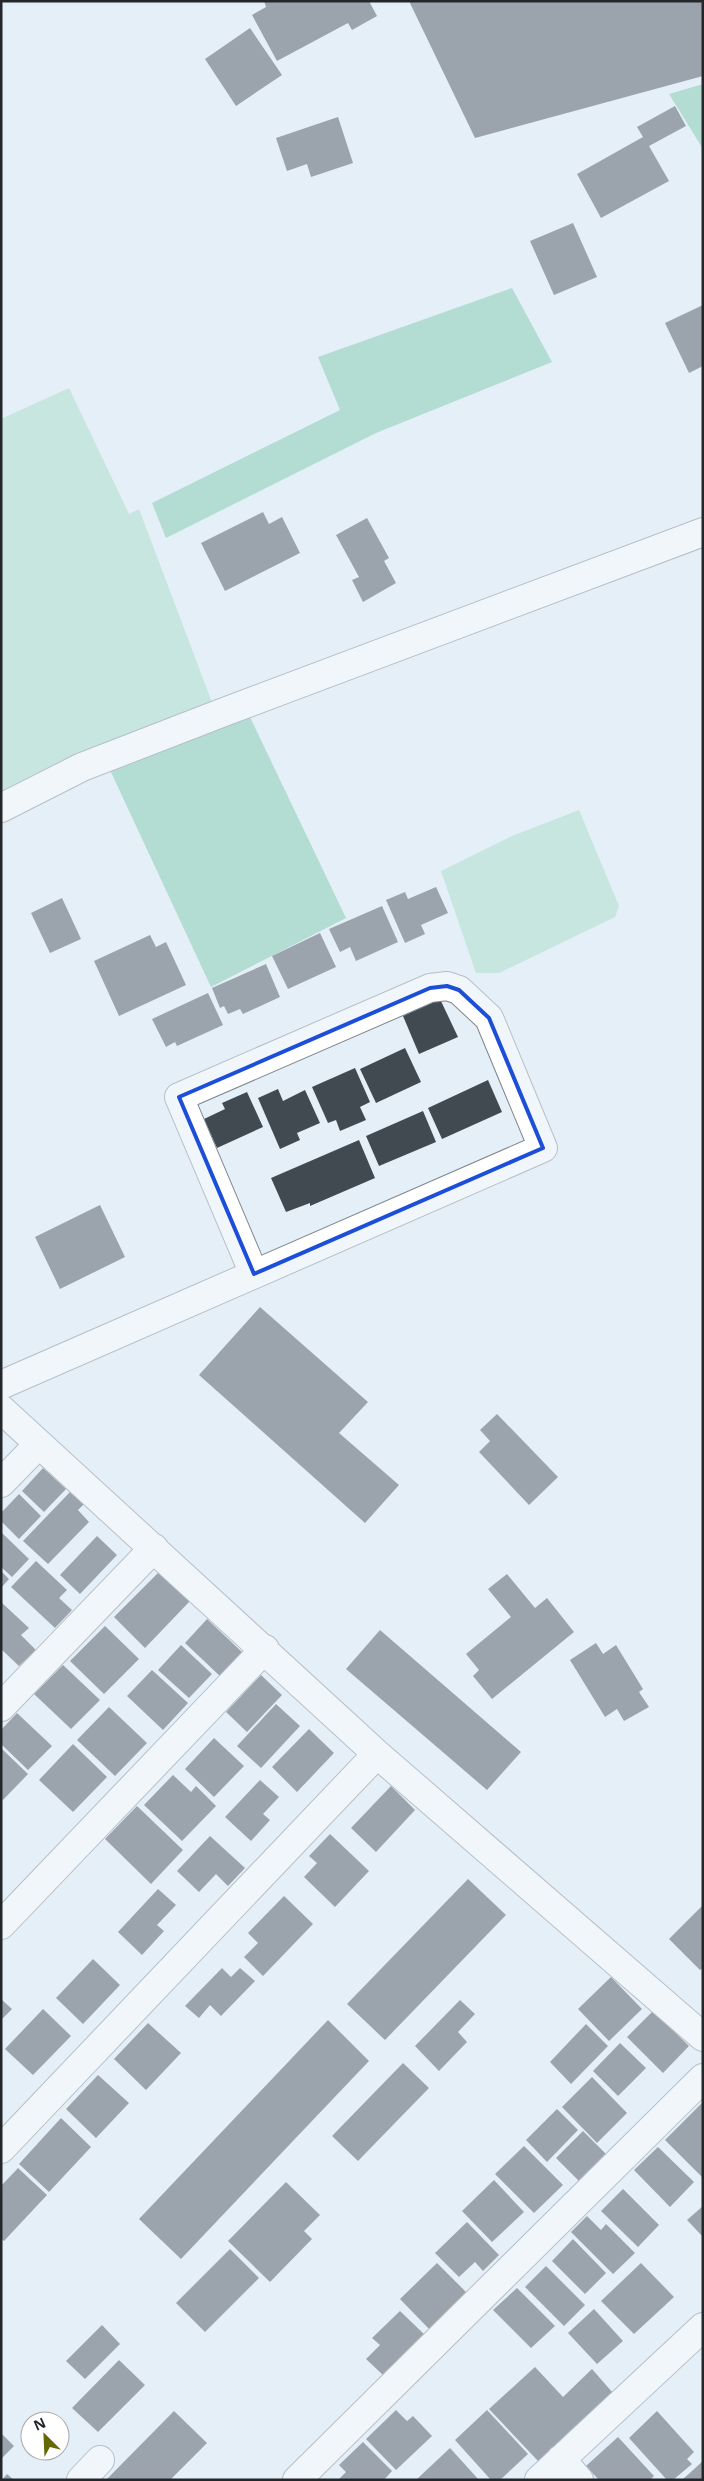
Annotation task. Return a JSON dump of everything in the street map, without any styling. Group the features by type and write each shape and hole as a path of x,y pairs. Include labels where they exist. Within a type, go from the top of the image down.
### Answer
{"street":[{"path":"1,808 82,768 206,719 703,532"},
{"path":"1,1385 543,1148 489,1018 460,990 447,986 430,988 179,1097 254,1274"},
{"path":"1,1409 265,1649 377,1754 703,2037"},
{"path":"1,1483 39,1444"},
{"path":"1,1707 154,1548"},
{"path":"1,1925 265,1649"},
{"path":"1,2149 377,1754"},
{"path":"297,2480 703,2078"},
{"path":"539,2480 703,2327"},
{"path":"561,2459 579,2480"},
{"path":"81,2480 100,2460"}],"highlighted area":[{"path":"447,986 459,990 489,1018 543,1148 254,1274 179,1097 430,988"}],"green space":[{"path":"703,84 703,149 669,94"},
{"path":"512,288 552,362 376,433 166,538 152,503 340,410 318,357"},
{"path":"69,388 129,514 139,509 213,705 1,795 1,419"},
{"path":"249,715 346,918 211,987 110,770"},
{"path":"579,810 619,906 615,917 499,973 476,973 441,871 512,836"}],"building":[{"path":"264,1 369,1 377,16 352,30 348,23 277,61 252,15 266,7"},
{"path":"409,1 703,1 703,76 475,138"},
{"path":"250,28 282,75 236,106 205,59"},
{"path":"675,106 686,126 649,146 669,181 601,218 577,174 643,137 637,127"},
{"path":"338,117 353,163 311,177 307,164 287,171 276,138"},
{"path":"573,223 597,277 554,295 530,241"},
{"path":"703,305 703,366 689,373 665,323"},
{"path":"263,512 269,524 282,517 300,553 225,591 201,543"},
{"path":"367,518 389,558 384,561 396,583 363,602 352,580 359,577 336,535"},
{"path":"436,887 448,913 421,925 425,934 405,943 386,900 405,892 408,899"},
{"path":"62,898 81,939 50,953 31,913"},
{"path":"382,906 398,942 356,961 350,947 340,952 329,929"},
{"path":"320,933 336,967 288,989 272,956"},
{"path":"150,935 156,947 166,942 186,985 119,1016 94,961"},
{"path":"266,964 280,997 243,1014 240,1009 228,1014 224,1006 220,1008 212,988"},
{"path":"208,993 223,1025 177,1046 175,1042 166,1047 152,1019"},
{"path":"440,999 458,1037 419,1054 403,1016"},
{"path":"405,1048 421,1082 376,1103 360,1069"},
{"path":"355,1068 370,1102 360,1107 366,1120 340,1131 336,1120 328,1123 312,1087"},
{"path":"488,1080 502,1112 442,1139 428,1108"},
{"path":"278,1089 283,1101 305,1090 320,1123 297,1133 300,1140 280,1149 258,1098"},
{"path":"247,1092 263,1127 217,1148 204,1119 225,1109 222,1103"},
{"path":"423,1111 436,1142 379,1166 366,1136"},
{"path":"359,1140 375,1178 310,1206 310,1203 286,1212 271,1178"},
{"path":"100,1205 125,1257 60,1289 35,1237"},
{"path":"260,1307 368,1402 339,1433 399,1485 365,1523 199,1375"},
{"path":"497,1414 558,1477 529,1505 479,1452 490,1441 480,1430"},
{"path":"43,1468 66,1489 44,1512 22,1491"},
{"path":"71,1491 84,1504 78,1510 89,1522 48,1564 23,1541"},
{"path":"19,1494 41,1516 19,1539 1,1521 1,1513"},
{"path":"1,1532 29,1559 12,1577 1,1567"},
{"path":"97,1536 117,1555 80,1594 60,1575"},
{"path":"36,1561 67,1590 59,1598 72,1610 55,1628 11,1587"},
{"path":"1,1571 9,1579 1,1588"},
{"path":"159,1572 190,1601 145,1648 114,1617"},
{"path":"507,1574 535,1608 547,1598 574,1632 492,1699 473,1676 479,1670 466,1654 511,1617 488,1589"},
{"path":"1,1602 29,1628 21,1635 36,1650 19,1666 1,1649"},
{"path":"207,1619 243,1653 221,1677 185,1643"},
{"path":"105,1626 139,1659 104,1694 70,1661"},
{"path":"380,1630 521,1752 487,1790 346,1669"},
{"path":"596,1643 603,1654 616,1645 643,1689 639,1692 649,1707 624,1721 617,1709 605,1717 570,1660"},
{"path":"181,1645 212,1674 189,1698 158,1670"},
{"path":"63,1665 100,1700 71,1729 34,1694"},
{"path":"152,1670 188,1703 163,1730 127,1696"},
{"path":"261,1675 282,1695 247,1732 226,1712"},
{"path":"276,1704 300,1726 261,1768 237,1746"},
{"path":"109,1707 147,1743 115,1776 77,1740"},
{"path":"17,1713 52,1746 28,1770 1,1744 1,1730"},
{"path":"309,1729 334,1753 297,1792 272,1767"},
{"path":"214,1738 244,1766 214,1797 185,1769"},
{"path":"73,1744 107,1777 73,1812 39,1780"},
{"path":"1,1748 28,1774 3,1800 1,1798"},
{"path":"173,1775 191,1792 196,1786 216,1806 182,1841 144,1805"},
{"path":"260,1780 279,1797 263,1814 270,1820 251,1841 225,1817"},
{"path":"391,1786 415,1810 376,1852 351,1828"},
{"path":"137,1806 183,1850 151,1884 105,1839"},
{"path":"330,1834 369,1871 335,1907 304,1877 317,1863 309,1856"},
{"path":"210,1836 245,1868 228,1886 216,1874 199,1892 177,1871"},
{"path":"468,1879 506,1915 385,2040 347,2004"},
{"path":"158,1889 176,1905 157,1925 164,1931 142,1955 118,1932"},
{"path":"284,1896 313,1924 263,1976 244,1957 258,1943 248,1933"},
{"path":"703,1905 703,1968 700,1970 669,1939"},
{"path":"93,1959 120,1985 83,2024 56,1998"},
{"path":"222,1968 231,1977 240,1968 255,1981 221,2016 210,2005 199,2018 185,2006"},
{"path":"611,1977 642,2009 609,2041 578,2009"},
{"path":"1,1999 12,2009 1,2020"},
{"path":"460,2000 475,2014 458,2032 467,2042 439,2071 415,2046"},
{"path":"43,2009 71,2036 33,2075 5,2049"},
{"path":"653,2011 689,2046 663,2073 627,2037"},
{"path":"328,2020 369,2061 181,2259 139,2219"},
{"path":"148,2023 181,2053 146,2090 114,2059"},
{"path":"586,2024 608,2046 571,2084 550,2062"},
{"path":"620,2043 646,2068 618,2096 593,2071"},
{"path":"403,2063 429,2088 358,2161 332,2136"},
{"path":"98,2075 129,2103 96,2138 66,2109"},
{"path":"592,2077 627,2113 597,2143 562,2107"},
{"path":"703,2102 703,2178 665,2140"},
{"path":"557,2109 578,2130 547,2162 526,2140"},
{"path":"61,2118 91,2147 49,2192 19,2164"},
{"path":"583,2131 608,2156 581,2183 556,2158"},
{"path":"524,2146 563,2185 534,2213 495,2174"},
{"path":"658,2147 694,2182 670,2207 634,2170"},
{"path":"18,2168 47,2195 4,2241 1,2239 1,2186"},
{"path":"494,2180 524,2212 492,2242 462,2211"},
{"path":"286,2182 320,2215 304,2231 312,2239 270,2282 228,2241"},
{"path":"623,2189 659,2225 638,2247 601,2211"},
{"path":"703,2206 703,2237 687,2220"},
{"path":"587,2216 601,2230 606,2224 635,2253 613,2274 571,2232"},
{"path":"467,2222 499,2255 483,2271 475,2262 459,2277 435,2253"},
{"path":"573,2239 606,2273 585,2294 552,2261"},
{"path":"230,2249 259,2278 205,2332 176,2303"},
{"path":"437,2263 467,2293 430,2330 400,2299"},
{"path":"641,2263 674,2297 634,2334 601,2301"},
{"path":"546,2266 585,2305 564,2326 525,2287"},
{"path":"517,2288 555,2326 531,2348 493,2310"},
{"path":"594,2309 623,2341 597,2364 568,2333"},
{"path":"400,2311 426,2336 384,2376 366,2359 380,2345 372,2338"},
{"path":"102,2325 120,2344 85,2379 66,2361"},
{"path":"119,2360 145,2385 98,2432 72,2408"},
{"path":"535,2367 563,2397 592,2369 613,2393 539,2462 489,2409"},
{"path":"396,2410 407,2421 413,2416 432,2436 396,2470 366,2439"},
{"path":"487,2410 528,2454 500,2480 491,2480 455,2440"},
{"path":"174,2411 207,2443 170,2480 106,2480"},
{"path":"657,2411 694,2452 687,2459 692,2464 673,2480 667,2480 629,2438"},
{"path":"1,2433 14,2446 1,2459"},
{"path":"618,2437 654,2476 650,2480 599,2480 586,2466"},
{"path":"363,2442 392,2471 384,2480 338,2480 346,2472 339,2465"},
{"path":"450,2448 479,2480 416,2480"},
{"path":"703,2461 703,2480 682,2480"},
{"path":"7,2474 14,2480 2,2480"}]}
